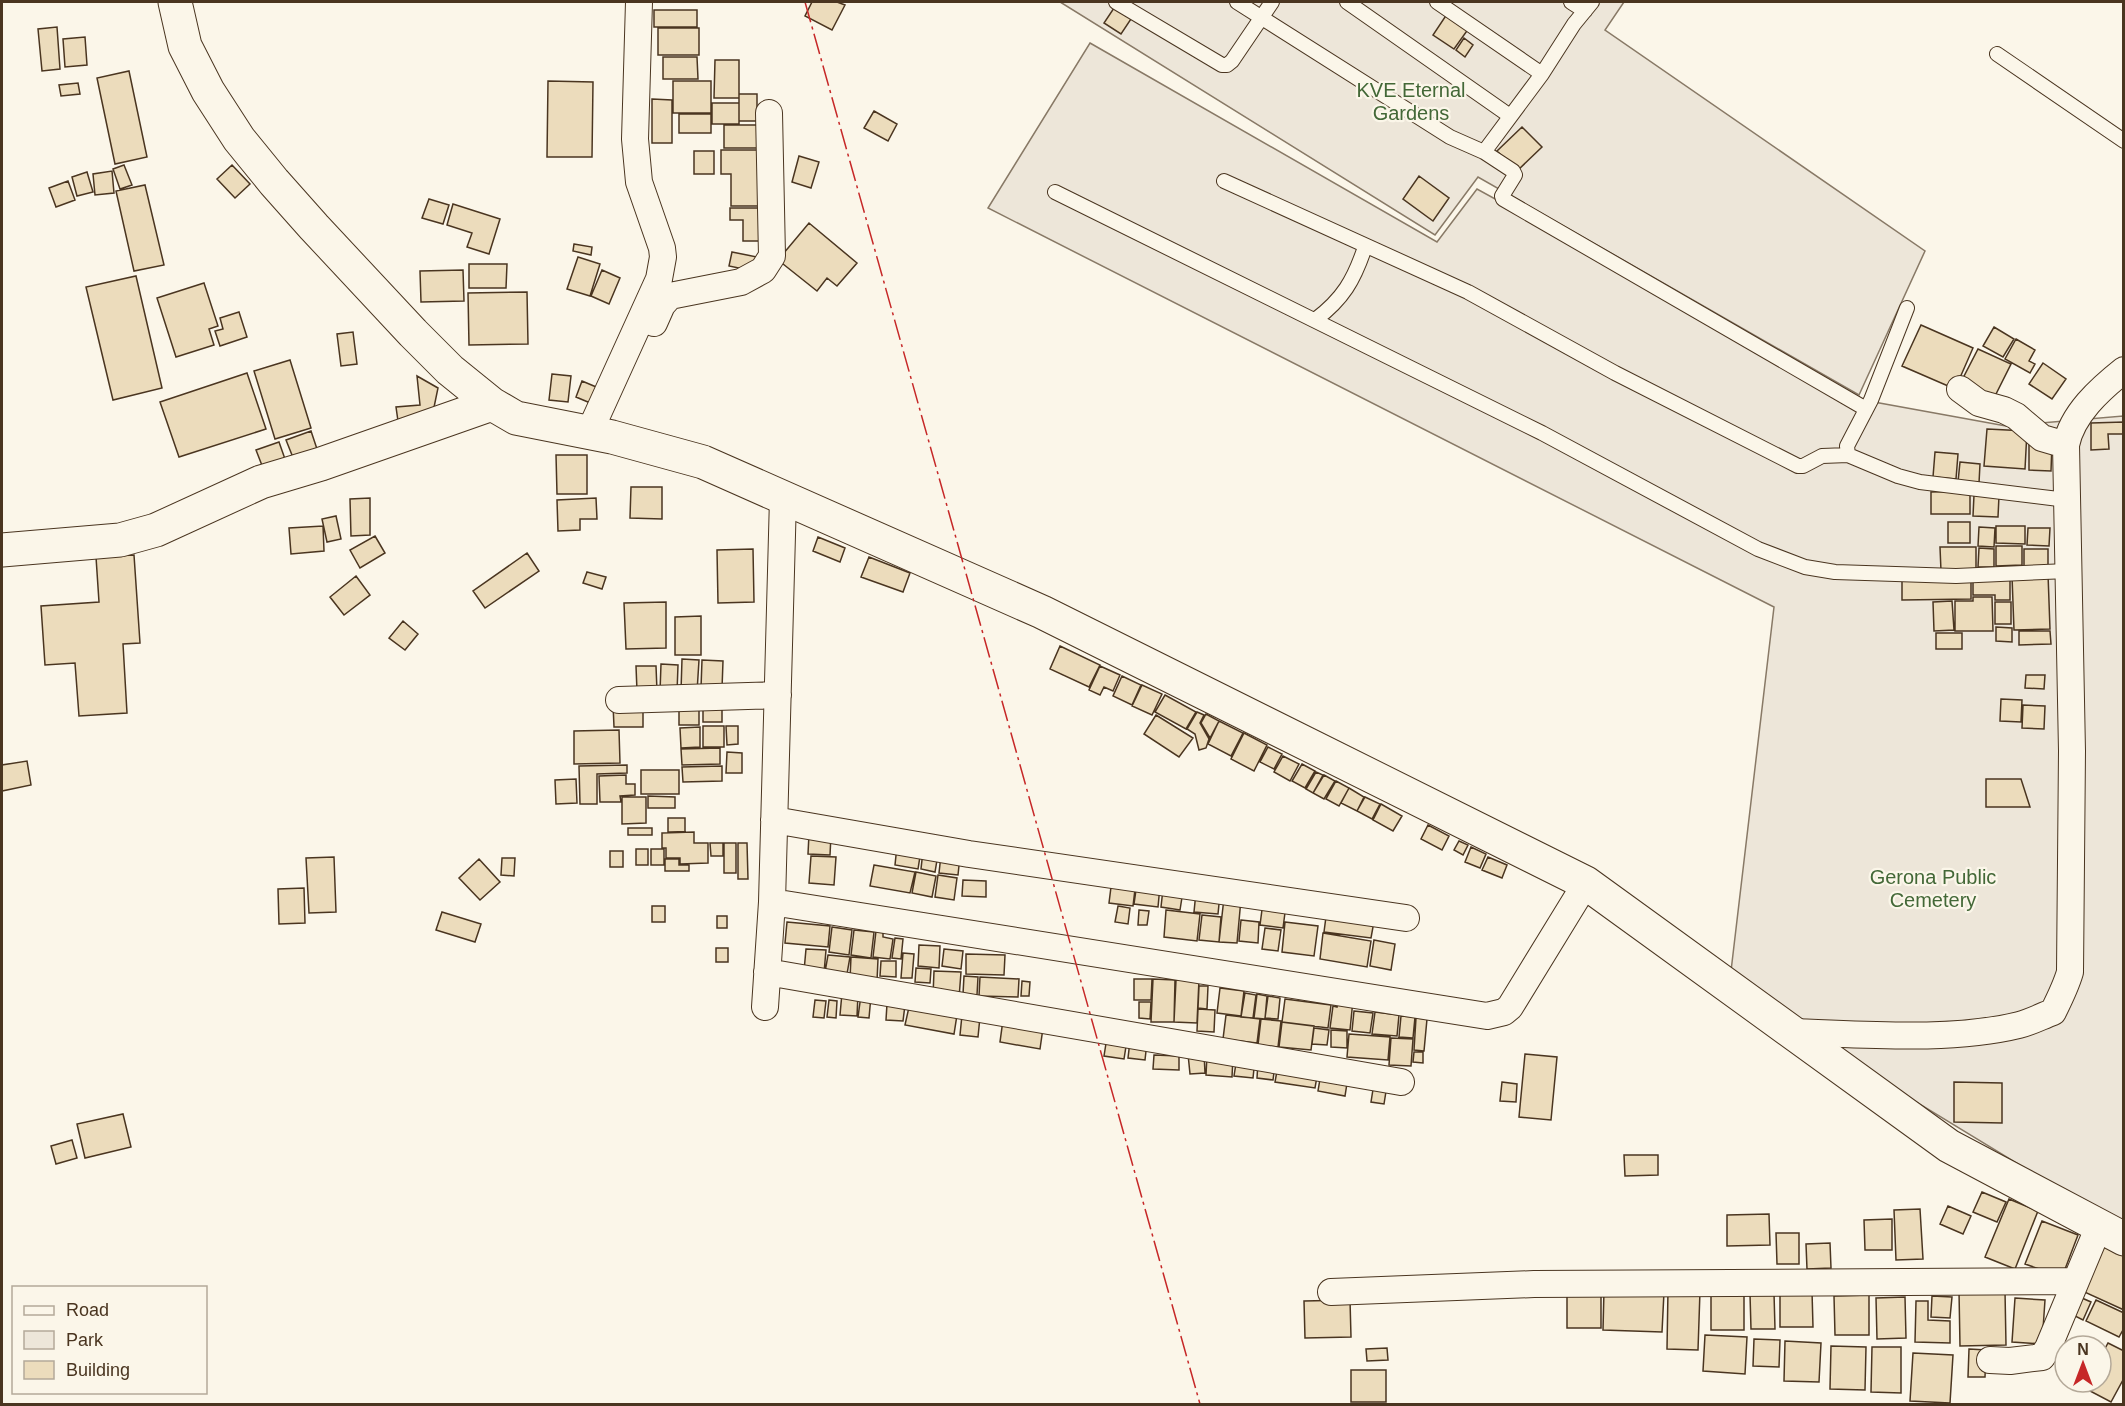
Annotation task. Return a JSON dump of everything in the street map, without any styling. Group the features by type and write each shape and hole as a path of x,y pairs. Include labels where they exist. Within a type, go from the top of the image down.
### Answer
{"street":[{"path":"175,2 184,46 208,91 239,139 314,227 413,333 450,370 492,404 516,418 596,434 703,462 1042,612 1586,883 1949,1146 2111,1233 2075,1281 2048,1348 2042,1357 2010,1361 1990,1360"},
{"path":"596,434 659,279 663,257 660,238 639,182 635,139 639,2"},
{"path":"596,434 662,305 670,296 741,282 763,270 772,256 769,113"},
{"path":"1790,1032 1911,1035 1982,1031 2020,1025 2053,1012 2070,972 2072,751 2066,445 2078,416 2103,387 2124,370"},
{"path":"1960,389 1979,403 2016,416 2042,438 2066,445"},
{"path":"2,550 120,540 156,530 261,482 321,464 492,404"},
{"path":"765,1006 772,902 783,498"},
{"path":"619,700 777,695"},
{"path":"774,820 969,854 1406,918"},
{"path":"772,902 1487,1016 1504,1012 1510,1006 1586,883"},
{"path":"767,972 1401,1082"},
{"path":"1331,1292 1534,1284 2075,1281"}],"lane":[{"path":"1116,2 1222,65 1227,65 1232,61 1272,2"},
{"path":"1237,2 1450,137 1484,152 1513,171 1515,175 1502,196 1503,199 1866,409"},
{"path":"1347,2 1510,116"},
{"path":"1437,2 1542,74"},
{"path":"1484,152 1542,74 1588,6 1571,2"},
{"path":"1997,54 2124,141"},
{"path":"1224,181 1468,292 1615,373 1798,466 1803,466 1822,456 1848,455 1888,472 1920,482 2067,500"},
{"path":"1055,192 1542,433 1758,549 1805,567 1835,572 1956,576 2068,571"},
{"path":"1315,320 1344,294 1352,281 1365,246"},
{"path":"1848,455 1847,446 1878,383 1907,308"}],"green space":[{"name":"KVE Eternal Gardens","path":"1060,2 1624,2 1605,30 1925,251 1859,395 1478,177 1435,235"},
{"name":"Gerona Public Cemetery","path":"1090,43 1437,242 1477,189 1863,400 2006,426 2123,416 2123,1225 2051,1184 1729,988 1774,607 988,208"}],"building":[{"path":"812,2 837,2 845,5 832,30 805,16"},
{"path":"1116,5 1133,16 1121,34 1104,23"},
{"path":"654,10 697,10 697,27 654,27"},
{"path":"1447,14 1469,28 1454,49 1433,35"},
{"path":"57,27 60,69 42,71 38,29"},
{"path":"658,28 699,28 699,55 658,55"},
{"path":"85,37 87,65 65,67 63,39"},
{"path":"1464,38 1473,45 1465,57 1456,50"},
{"path":"663,57 697,57 698,79 663,79"},
{"path":"715,60 739,60 739,98 714,98"},
{"path":"129,71 147,157 115,164 97,78"},
{"path":"548,81 593,82 592,157 547,157"},
{"path":"673,81 711,81 711,113 673,113"},
{"path":"78,83 80,94 61,96 59,85"},
{"path":"739,94 757,94 757,121 739,121"},
{"path":"652,99 672,100 672,143 652,143"},
{"path":"712,103 739,103 739,124 712,124"},
{"path":"874,111 897,124 888,141 864,128"},
{"path":"679,114 711,114 711,133 679,133"},
{"path":"724,125 758,125 758,148 724,148"},
{"path":"1522,127 1542,147 1517,171 1497,151"},
{"path":"721,150 760,150 759,206 731,206 731,174 721,174"},
{"path":"694,151 714,151 714,174 694,174"},
{"path":"799,156 819,162 811,188 792,182"},
{"path":"124,165 132,185 120,189 113,169"},
{"path":"232,165 250,184 235,198 217,179"},
{"path":"112,171 114,193 95,195 93,174"},
{"path":"87,172 93,192 77,196 72,177"},
{"path":"1419,176 1449,198 1433,221 1403,199"},
{"path":"68,181 75,200 56,207 49,188"},
{"path":"145,185 164,265 134,271 116,191"},
{"path":"429,199 449,205 443,224 422,218"},
{"path":"453,204 500,219 489,254 467,247 472,233 447,225"},
{"path":"730,208 765,208 765,241 743,241 743,220 730,220"},
{"path":"809,223 857,263 837,286 827,278 817,291 778,260"},
{"path":"574,244 592,247 591,255 573,251"},
{"path":"732,252 757,257 753,271 729,266"},
{"path":"578,257 600,264 590,296 567,289"},
{"path":"469,264 507,264 506,288 469,288"},
{"path":"463,270 464,301 421,302 420,271"},
{"path":"602,270 620,278 609,304 591,296"},
{"path":"136,276 162,388 113,400 86,287"},
{"path":"204,283 218,326 209,329 214,345 176,357 157,298"},
{"path":"527,292 528,344 469,345 468,293"},
{"path":"239,312 247,337 220,346 215,331 223,329 220,318"},
{"path":"1921,325 1973,348 1955,389 1902,366"},
{"path":"1994,327 2014,339 2003,357 1983,346"},
{"path":"353,332 357,364 341,366 337,334"},
{"path":"2016,339 2035,350 2029,361 2035,364 2030,373 2005,359"},
{"path":"1978,349 2011,364 1993,400 1960,384"},
{"path":"290,360 311,428 275,439 254,371"},
{"path":"2043,363 2066,379 2052,399 2029,384"},
{"path":"247,373 266,429 179,457 160,402"},
{"path":"552,374 571,376 568,402 549,400"},
{"path":"417,376 438,388 432,417 398,421 396,407 420,405"},
{"path":"582,381 601,389 595,405 576,397"},
{"path":"2124,422 2124,442 2123,434 2108,434 2109,449 2091,450 2091,423"},
{"path":"1987,429 2027,431 2025,469 1984,466"},
{"path":"311,431 318,452 294,460 286,440"},
{"path":"279,442 285,459 263,468 256,450"},
{"path":"2029,443 2052,444 2051,471 2029,470"},
{"path":"1935,452 1958,454 1956,479 1933,477"},
{"path":"556,455 587,455 587,494 557,494"},
{"path":"1960,462 1980,464 1979,483 1958,482"},
{"path":"631,487 662,487 662,519 630,518"},
{"path":"1970,491 1970,514 1931,514 1931,492"},
{"path":"1974,495 1999,496 1998,517 1973,516"},
{"path":"370,498 370,535 351,536 350,499"},
{"path":"596,498 597,519 580,519 580,530 558,531 557,500"},
{"path":"336,516 341,539 327,542 322,519"},
{"path":"1948,522 1970,522 1970,543 1948,543"},
{"path":"323,526 324,551 291,554 289,528"},
{"path":"1996,526 2025,526 2025,544 1996,543"},
{"path":"1979,527 1995,528 1994,547 1978,546"},
{"path":"2028,528 2050,528 2049,546 2027,545"},
{"path":"375,536 385,553 360,568 350,550"},
{"path":"818,537 845,548 840,562 813,551"},
{"path":"1996,546 2022,546 2022,565 1996,566"},
{"path":"1940,547 1976,547 1976,571 1941,571"},
{"path":"1979,548 1994,549 1994,567 1978,567"},
{"path":"753,549 754,602 718,603 717,550"},
{"path":"2024,549 2048,549 2048,568 2024,568"},
{"path":"527,553 539,571 485,608 473,591"},
{"path":"134,555 140,643 123,644 127,713 79,716 75,663 45,665 41,606 99,602 96,557"},
{"path":"869,557 910,573 903,592 861,577"},
{"path":"587,572 606,577 602,589 583,583"},
{"path":"2048,574 2050,629 2014,630 2012,576"},
{"path":"356,576 370,595 344,615 330,597"},
{"path":"1971,578 1971,599 1902,600 1902,579"},
{"path":"1973,578 2010,578 2010,600 1995,600 1995,595 1973,595"},
{"path":"1973,597 1992,597 1993,631 1955,631 1955,601 1973,601"},
{"path":"1952,601 1954,630 1934,631 1933,602"},
{"path":"666,602 666,648 626,649 624,603"},
{"path":"1995,602 2011,602 2011,624 1995,624"},
{"path":"701,616 701,655 675,655 675,617"},
{"path":"403,621 418,634 405,650 389,638"},
{"path":"1996,627 2012,628 2012,642 1996,641"},
{"path":"2019,631 2050,631 2051,644 2019,645"},
{"path":"1936,633 1962,633 1962,649 1936,649"},
{"path":"1060,646 1100,665 1089,687 1050,669"},
{"path":"682,659 699,660 697,692 681,691"},
{"path":"702,660 723,661 722,689 701,688"},
{"path":"661,664 678,665 677,693 660,692"},
{"path":"636,666 656,666 657,691 637,691"},
{"path":"1100,666 1120,675 1113,691 1104,687 1100,695 1089,690"},
{"path":"2026,675 2045,675 2044,689 2025,688"},
{"path":"1122,676 1141,685 1132,705 1113,696"},
{"path":"1142,685 1162,694 1152,715 1132,706"},
{"path":"1165,695 1196,712 1186,729 1155,712"},
{"path":"2001,699 2022,700 2021,722 2000,721"},
{"path":"703,702 722,702 722,722 703,722"},
{"path":"643,703 643,727 614,727 613,704"},
{"path":"679,704 699,704 699,725 679,725"},
{"path":"2023,705 2045,706 2044,729 2022,728"},
{"path":"1197,712 1204,715 1200,723 1209,739 1206,748 1199,750 1195,734 1187,729"},
{"path":"1206,714 1219,721 1210,738 1201,723"},
{"path":"1156,715 1193,738 1179,757 1144,734"},
{"path":"1219,721 1243,733 1231,756 1208,744"},
{"path":"703,726 724,726 724,747 703,747"},
{"path":"726,726 738,726 738,744 727,745"},
{"path":"700,727 700,747 681,748 680,728"},
{"path":"619,730 620,763 574,764 574,731"},
{"path":"1244,733 1267,745 1254,771 1231,759"},
{"path":"1268,747 1282,754 1274,769 1260,762"},
{"path":"720,748 720,764 682,765 681,749"},
{"path":"727,752 742,753 742,773 726,773"},
{"path":"1283,756 1299,764 1290,781 1274,772"},
{"path":"27,761 31,785 2,791 2,765"},
{"path":"1302,764 1315,771 1305,788 1292,781"},
{"path":"627,765 627,773 597,774 597,804 580,804 579,766"},
{"path":"722,766 722,781 683,782 682,767"},
{"path":"641,770 679,770 679,794 641,794"},
{"path":"1316,772 1323,775 1313,793 1306,789"},
{"path":"626,775 626,784 635,784 635,795 620,796 621,802 600,802 599,776"},
{"path":"1324,775 1335,781 1324,799 1313,793"},
{"path":"576,779 577,803 556,804 555,780"},
{"path":"1986,779 2021,779 2030,807 1986,807"},
{"path":"1336,781 1349,788 1339,806 1326,799"},
{"path":"1349,788 1364,797 1357,811 1341,803"},
{"path":"648,796 675,797 675,808 648,808"},
{"path":"622,797 646,797 646,823 622,824"},
{"path":"1365,797 1380,804 1372,819 1357,811"},
{"path":"1381,804 1402,816 1393,831 1373,820"},
{"path":"668,818 685,818 685,832 668,832"},
{"path":"1428,825 1449,836 1442,850 1421,839"},
{"path":"628,828 652,828 652,835 628,835"},
{"path":"694,832 694,843 708,843 708,863 680,864 680,858 666,858 666,848 662,848 662,833"},
{"path":"809,834 831,835 830,855 808,854"},
{"path":"1459,841 1468,845 1463,855 1454,850"},
{"path":"710,843 723,843 723,856 711,856"},
{"path":"724,843 736,843 736,873 724,873"},
{"path":"738,843 747,843 748,879 738,879"},
{"path":"897,846 921,850 918,869 895,865"},
{"path":"1471,847 1486,854 1480,868 1465,862"},
{"path":"636,849 648,849 648,865 636,865"},
{"path":"651,849 664,849 664,865 651,865"},
{"path":"610,851 623,851 623,867 610,867"},
{"path":"923,851 938,854 935,872 921,869"},
{"path":"941,855 960,856 958,875 939,873"},
{"path":"811,856 836,857 834,885 809,883"},
{"path":"334,857 336,912 309,913 306,858"},
{"path":"1488,857 1507,865 1502,878 1482,870"},
{"path":"502,858 515,858 514,876 501,875"},
{"path":"479,859 500,882 480,900 459,878"},
{"path":"665,859 679,859 679,865 689,865 689,871 665,871"},
{"path":"874,865 915,872 910,893 870,886"},
{"path":"916,872 936,876 932,897 912,893"},
{"path":"938,875 957,878 954,900 935,897"},
{"path":"1112,879 1136,881 1133,906 1109,903"},
{"path":"963,880 986,881 986,897 962,896"},
{"path":"1137,883 1160,886 1158,907 1134,904"},
{"path":"304,888 305,923 279,924 278,889"},
{"path":"1163,889 1183,891 1180,910 1161,907"},
{"path":"1196,892 1220,894 1218,914 1194,912"},
{"path":"1224,898 1241,899 1237,943 1219,942"},
{"path":"1263,902 1286,905 1283,928 1260,925"},
{"path":"652,906 665,906 665,922 652,922"},
{"path":"1118,906 1130,908 1128,924 1115,922"},
{"path":"1327,909 1375,916 1371,938 1324,932"},
{"path":"1139,910 1149,911 1147,925 1138,925"},
{"path":"1166,910 1200,914 1197,941 1164,937"},
{"path":"442,912 481,924 475,942 436,930"},
{"path":"1202,915 1221,917 1219,942 1199,940"},
{"path":"717,916 727,916 727,928 717,928"},
{"path":"1241,920 1259,922 1258,943 1239,941"},
{"path":"787,922 830,926 828,947 785,943"},
{"path":"1285,922 1318,926 1314,956 1282,952"},
{"path":"832,927 852,930 849,955 829,952"},
{"path":"1265,928 1281,930 1278,951 1262,949"},
{"path":"854,930 874,932 871,958 851,955"},
{"path":"876,931 883,932 883,937 893,939 890,959 873,957"},
{"path":"1323,933 1371,941 1367,967 1320,959"},
{"path":"895,938 903,939 901,959 892,958"},
{"path":"1374,940 1395,944 1391,970 1370,966"},
{"path":"919,945 940,946 939,968 918,966"},
{"path":"716,948 728,948 728,962 716,962"},
{"path":"806,949 826,950 824,973 804,971"},
{"path":"944,949 963,951 961,969 942,966"},
{"path":"903,953 914,954 912,978 901,978"},
{"path":"966,954 1005,955 1004,975 966,974"},
{"path":"828,955 850,957 847,974 825,972"},
{"path":"851,957 878,959 877,981 850,979"},
{"path":"881,961 896,961 896,977 880,976"},
{"path":"916,968 931,969 930,983 915,982"},
{"path":"934,971 961,972 959,998 933,996"},
{"path":"964,976 978,977 977,995 963,994"},
{"path":"980,977 1019,979 1018,997 979,996"},
{"path":"1134,979 1152,979 1151,1000 1134,1000"},
{"path":"1153,979 1175,980 1174,1022 1151,1022"},
{"path":"1176,980 1199,980 1197,1023 1174,1022"},
{"path":"1022,981 1030,982 1029,996 1021,996"},
{"path":"1199,986 1208,986 1207,1009 1198,1008"},
{"path":"1220,988 1244,991 1241,1016 1217,1013"},
{"path":"842,993 858,994 857,1016 840,1015"},
{"path":"1245,993 1256,995 1253,1018 1241,1017"},
{"path":"1257,994 1267,996 1265,1019 1254,1018"},
{"path":"861,995 871,996 869,1018 858,1017"},
{"path":"1268,996 1280,998 1278,1019 1265,1018"},
{"path":"1339,998 1353,1000 1350,1030 1330,1028 1333,1006 1337,1007"},
{"path":"1285,999 1331,1005 1328,1028 1282,1022"},
{"path":"815,1000 826,1001 824,1018 813,1017"},
{"path":"829,1000 837,1001 836,1018 827,1017"},
{"path":"1139,1002 1151,1002 1150,1019 1139,1018"},
{"path":"887,1004 905,1005 903,1021 886,1020"},
{"path":"909,1007 957,1015 954,1034 905,1025"},
{"path":"1198,1009 1215,1010 1214,1032 1197,1031"},
{"path":"1354,1011 1373,1013 1370,1033 1352,1031"},
{"path":"1375,1012 1399,1015 1397,1036 1372,1034"},
{"path":"962,1015 980,1017 978,1037 960,1035"},
{"path":"1226,1015 1260,1019 1257,1043 1223,1039"},
{"path":"1401,1016 1415,1017 1413,1038 1399,1037"},
{"path":"1416,1018 1427,1019 1424,1051 1414,1050"},
{"path":"1261,1019 1281,1021 1278,1047 1258,1045"},
{"path":"1003,1020 1043,1028 1040,1049 1000,1042"},
{"path":"1282,1022 1314,1026 1311,1050 1279,1047"},
{"path":"1314,1028 1329,1030 1327,1045 1312,1044"},
{"path":"1331,1030 1347,1031 1347,1048 1331,1047"},
{"path":"1349,1034 1390,1037 1388,1060 1347,1057"},
{"path":"1107,1037 1127,1040 1124,1059 1104,1056"},
{"path":"1391,1038 1413,1039 1411,1066 1389,1065"},
{"path":"1130,1041 1147,1042 1145,1060 1128,1058"},
{"path":"1414,1052 1423,1052 1423,1063 1413,1062"},
{"path":"1204,1053 1205,1073 1190,1074 1188,1054"},
{"path":"1525,1054 1557,1057 1551,1120 1519,1117"},
{"path":"1154,1055 1179,1056 1179,1070 1153,1069"},
{"path":"1207,1055 1233,1057 1232,1077 1206,1075"},
{"path":"1237,1057 1255,1059 1253,1078 1234,1076"},
{"path":"1258,1062 1275,1064 1273,1080 1257,1078"},
{"path":"1278,1065 1318,1071 1315,1088 1275,1082"},
{"path":"1321,1073 1348,1077 1345,1096 1318,1091"},
{"path":"1502,1082 1517,1084 1516,1102 1500,1101"},
{"path":"1954,1082 2002,1083 2002,1123 1954,1122"},
{"path":"1374,1083 1387,1085 1384,1104 1371,1102"},
{"path":"123,1114 131,1147 85,1158 77,1124"},
{"path":"72,1140 77,1158 56,1164 51,1146"},
{"path":"1624,1155 1658,1155 1658,1175 1625,1176"},
{"path":"1982,1192 2006,1202 1997,1222 1973,1212"},
{"path":"2009,1199 2038,1211 2015,1269 1985,1257"},
{"path":"1948,1206 1971,1216 1963,1234 1940,1224"},
{"path":"1920,1209 1923,1259 1896,1260 1894,1210"},
{"path":"1769,1214 1770,1245 1727,1246 1727,1215"},
{"path":"1892,1219 1892,1250 1865,1250 1864,1220"},
{"path":"2042,1221 2078,1235 2062,1277 2025,1264"},
{"path":"1776,1233 1799,1233 1799,1264 1777,1264"},
{"path":"1830,1243 1831,1268 1807,1269 1806,1244"},
{"path":"2101,1244 2124,1254 2124,1310 2080,1290"},
{"path":"1604,1290 1664,1292 1662,1332 1603,1330"},
{"path":"1668,1290 1700,1291 1698,1350 1667,1349"},
{"path":"1780,1291 1812,1291 1813,1327 1780,1327"},
{"path":"1959,1291 2005,1291 2006,1345 1960,1346"},
{"path":"1567,1293 1601,1293 1601,1328 1567,1328"},
{"path":"1774,1293 1775,1329 1751,1329 1750,1294"},
{"path":"1711,1295 1744,1295 1744,1330 1711,1330"},
{"path":"1869,1295 1869,1335 1835,1335 1834,1296"},
{"path":"2075,1295 2091,1302 2083,1320 2067,1312"},
{"path":"1932,1296 1952,1297 1950,1318 1931,1317"},
{"path":"1905,1297 1906,1338 1877,1339 1876,1298"},
{"path":"2015,1298 2045,1300 2042,1344 2012,1342"},
{"path":"1350,1300 1351,1337 1305,1338 1304,1301"},
{"path":"2096,1300 2124,1313 2124,1328 2119,1337 2086,1321"},
{"path":"1916,1301 1928,1301 1928,1320 1950,1321 1950,1343 1915,1342"},
{"path":"1705,1335 1747,1337 1745,1374 1703,1371"},
{"path":"1754,1339 1780,1340 1779,1367 1753,1366"},
{"path":"1785,1341 1821,1343 1819,1382 1784,1381"},
{"path":"1831,1346 1866,1347 1865,1390 1830,1389"},
{"path":"2113,1346 2124,1351 2124,1378 2111,1402 2096,1394 2113,1394"},
{"path":"1872,1347 1901,1347 1901,1393 1871,1392"},
{"path":"1387,1348 1388,1360 1367,1361 1366,1349"},
{"path":"1969,1349 1986,1350 1985,1377 1968,1377"},
{"path":"1913,1353 1953,1355 1950,1403 1910,1401"},
{"path":"1351,1370 1386,1370 1386,1402 1351,1402"}],"power":[{"path":"805,2 1200,1404"}]}
